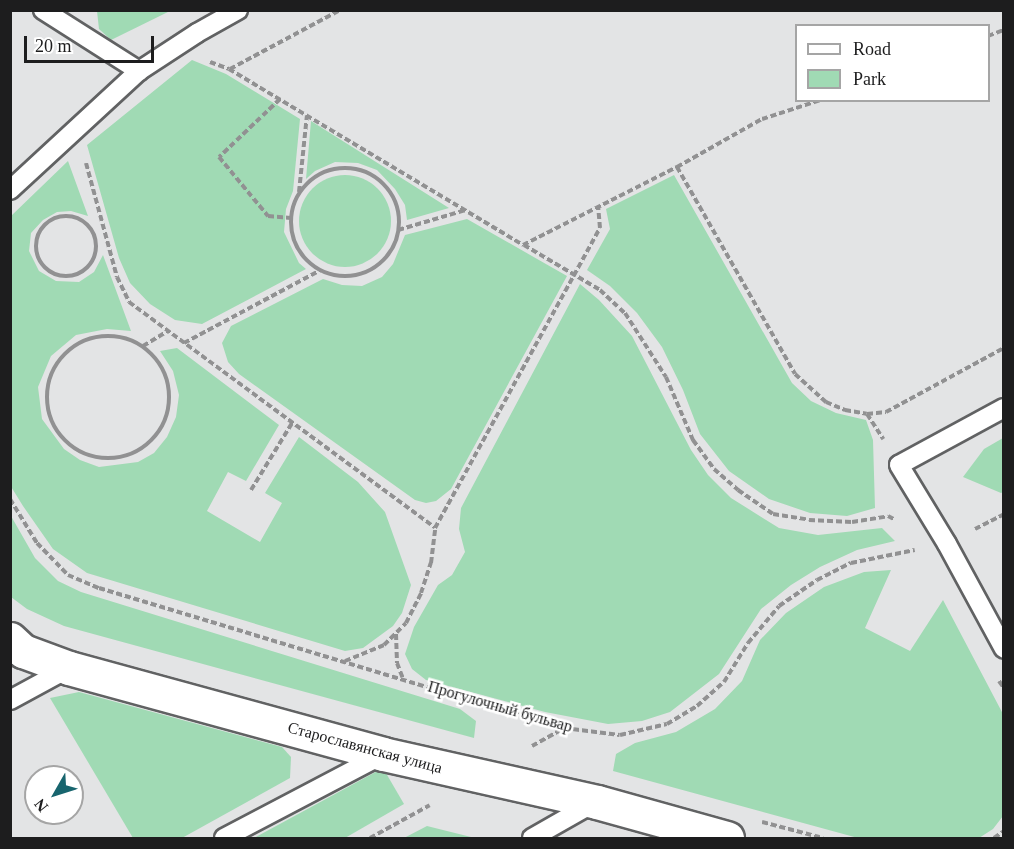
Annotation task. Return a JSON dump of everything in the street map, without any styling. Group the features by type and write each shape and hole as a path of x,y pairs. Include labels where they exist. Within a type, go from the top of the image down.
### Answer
{"street":[{"name":"Старославянская улица","path":"10,639 22,651 69,668 383,754 597,802 727,838"}],"lane":[{"path":"43,10 139,71"},
{"path":"10,190 139,71 197,33 238,10"},
{"path":"1004,408 898,465 996,618 1004,648"},
{"path":"10,700 69,668"},
{"path":"224,838 383,754"},
{"path":"532,838 597,802"}],"path":[{"path":"340,10 229,69 523,245 575,273 600,290 625,313 666,377 693,440 714,469 738,490 773,514 809,520 852,522 888,516 947,544"},
{"path":"280,99 219,157 268,216 291,218"},
{"path":"523,245 677,167 762,119 815,102"},
{"path":"299,193 305,184 319,173 337,168 355,168 373,175 387,187 395,202 399,219 398,230 390,252 379,264 363,273 346,276 313,266 300,252 292,236 291,218 299,193 307,116"},
{"path":"75,129 117,277 129,302 435,528"},
{"path":"677,167 795,374 806,387 826,402 845,410 867,414 886,412 1004,348"},
{"path":"344,662 384,645 406,623 421,593 431,563 435,528 600,228 598,206"},
{"path":"398,230 466,210"},
{"path":"59,217 79,219 94,234 96,254 91,263 75,275 56,275 47,270 37,254 38,235 43,227 59,217"},
{"path":"94,234 104,231"},
{"path":"184,343 321,270"},
{"path":"143,346 168,331"},
{"path":"106,335 125,338 143,346 157,360 168,386 167,416 159,433 145,447 128,456 106,459 85,455 68,443 54,427 47,407 47,386 55,366 69,350 86,339 106,335"},
{"path":"251,490 292,423"},
{"name":"Прогулочный бульвар","path":"10,499 37,543 68,574 99,588 564,728 620,735 667,724 697,706 724,682 748,643 779,606 817,580 851,563 947,544 1004,514"},
{"path":"396,633 397,663 403,680"},
{"path":"528,748 564,728"},
{"path":"370,838 478,777"},
{"path":"994,838 1004,831"}],"green space":[{"path":"97,10 170,11 111,40 99,29"},
{"path":"192,60 226,74 300,119 293,191 286,209 284,232 299,263 306,269 202,324 175,320 150,304 130,283 119,258 87,145"},
{"path":"311,121 449,208 407,220 405,205 395,189 377,170 358,163 335,162 315,171 306,179"},
{"path":"68,161 88,216 71,211 57,212 43,220 31,233 29,251 39,271 56,281 79,282 94,272 103,255 131,331 107,329 76,335 51,356 38,387 42,419 64,449 80,460 99,467 138,462 154,453 167,437 176,417 179,395 173,371 160,351 177,348 279,425 246,481 228,472 207,511 260,542 282,503 265,493 299,437 358,482 385,512 411,585 402,613 393,626 363,648 345,651 87,573 53,549 10,485 11,216"},
{"path":"345,175 363,178 378,188 388,203 391,221 388,239 378,254 363,264 345,267 327,264 312,254 302,239 299,221 302,203 312,188 327,178"},
{"path":"674,175 792,383 811,401 836,413 866,420 873,440 875,508 847,516 810,513 769,499 729,471 700,434 683,390 662,347 637,313 610,286 587,270 610,229 606,209"},
{"path":"467,219 567,276 451,489 436,501 426,503 415,500 239,374 228,362 222,343 231,326 323,279 342,285 362,286 382,277 393,264 405,235"},
{"path":"580,284 599,300 632,336 691,450 708,475 731,498 779,528 818,535 882,528 895,541 857,550 820,567 791,585 761,609 719,674 670,712 642,721 608,724 545,712 426,680 412,669 405,654 414,627 438,585 452,575 465,552 459,529 461,508"},
{"path":"1003,438 1003,492 963,477 984,449"},
{"path":"11,516 35,558 58,581 81,592 460,709 476,721 474,738 64,626 27,609 11,597"},
{"path":"891,570 865,628 910,651 943,600 1003,714 1003,816 993,829 979,838 858,838 613,771 616,754 635,743 676,732 715,709 742,681 760,640 786,613 824,587 864,572"},
{"path":"79,692 282,747 291,757 290,778 182,838 133,838 50,698"},
{"path":"383,768 404,804 345,838 254,838"},
{"path":"427,826 475,838 404,838"}]}
